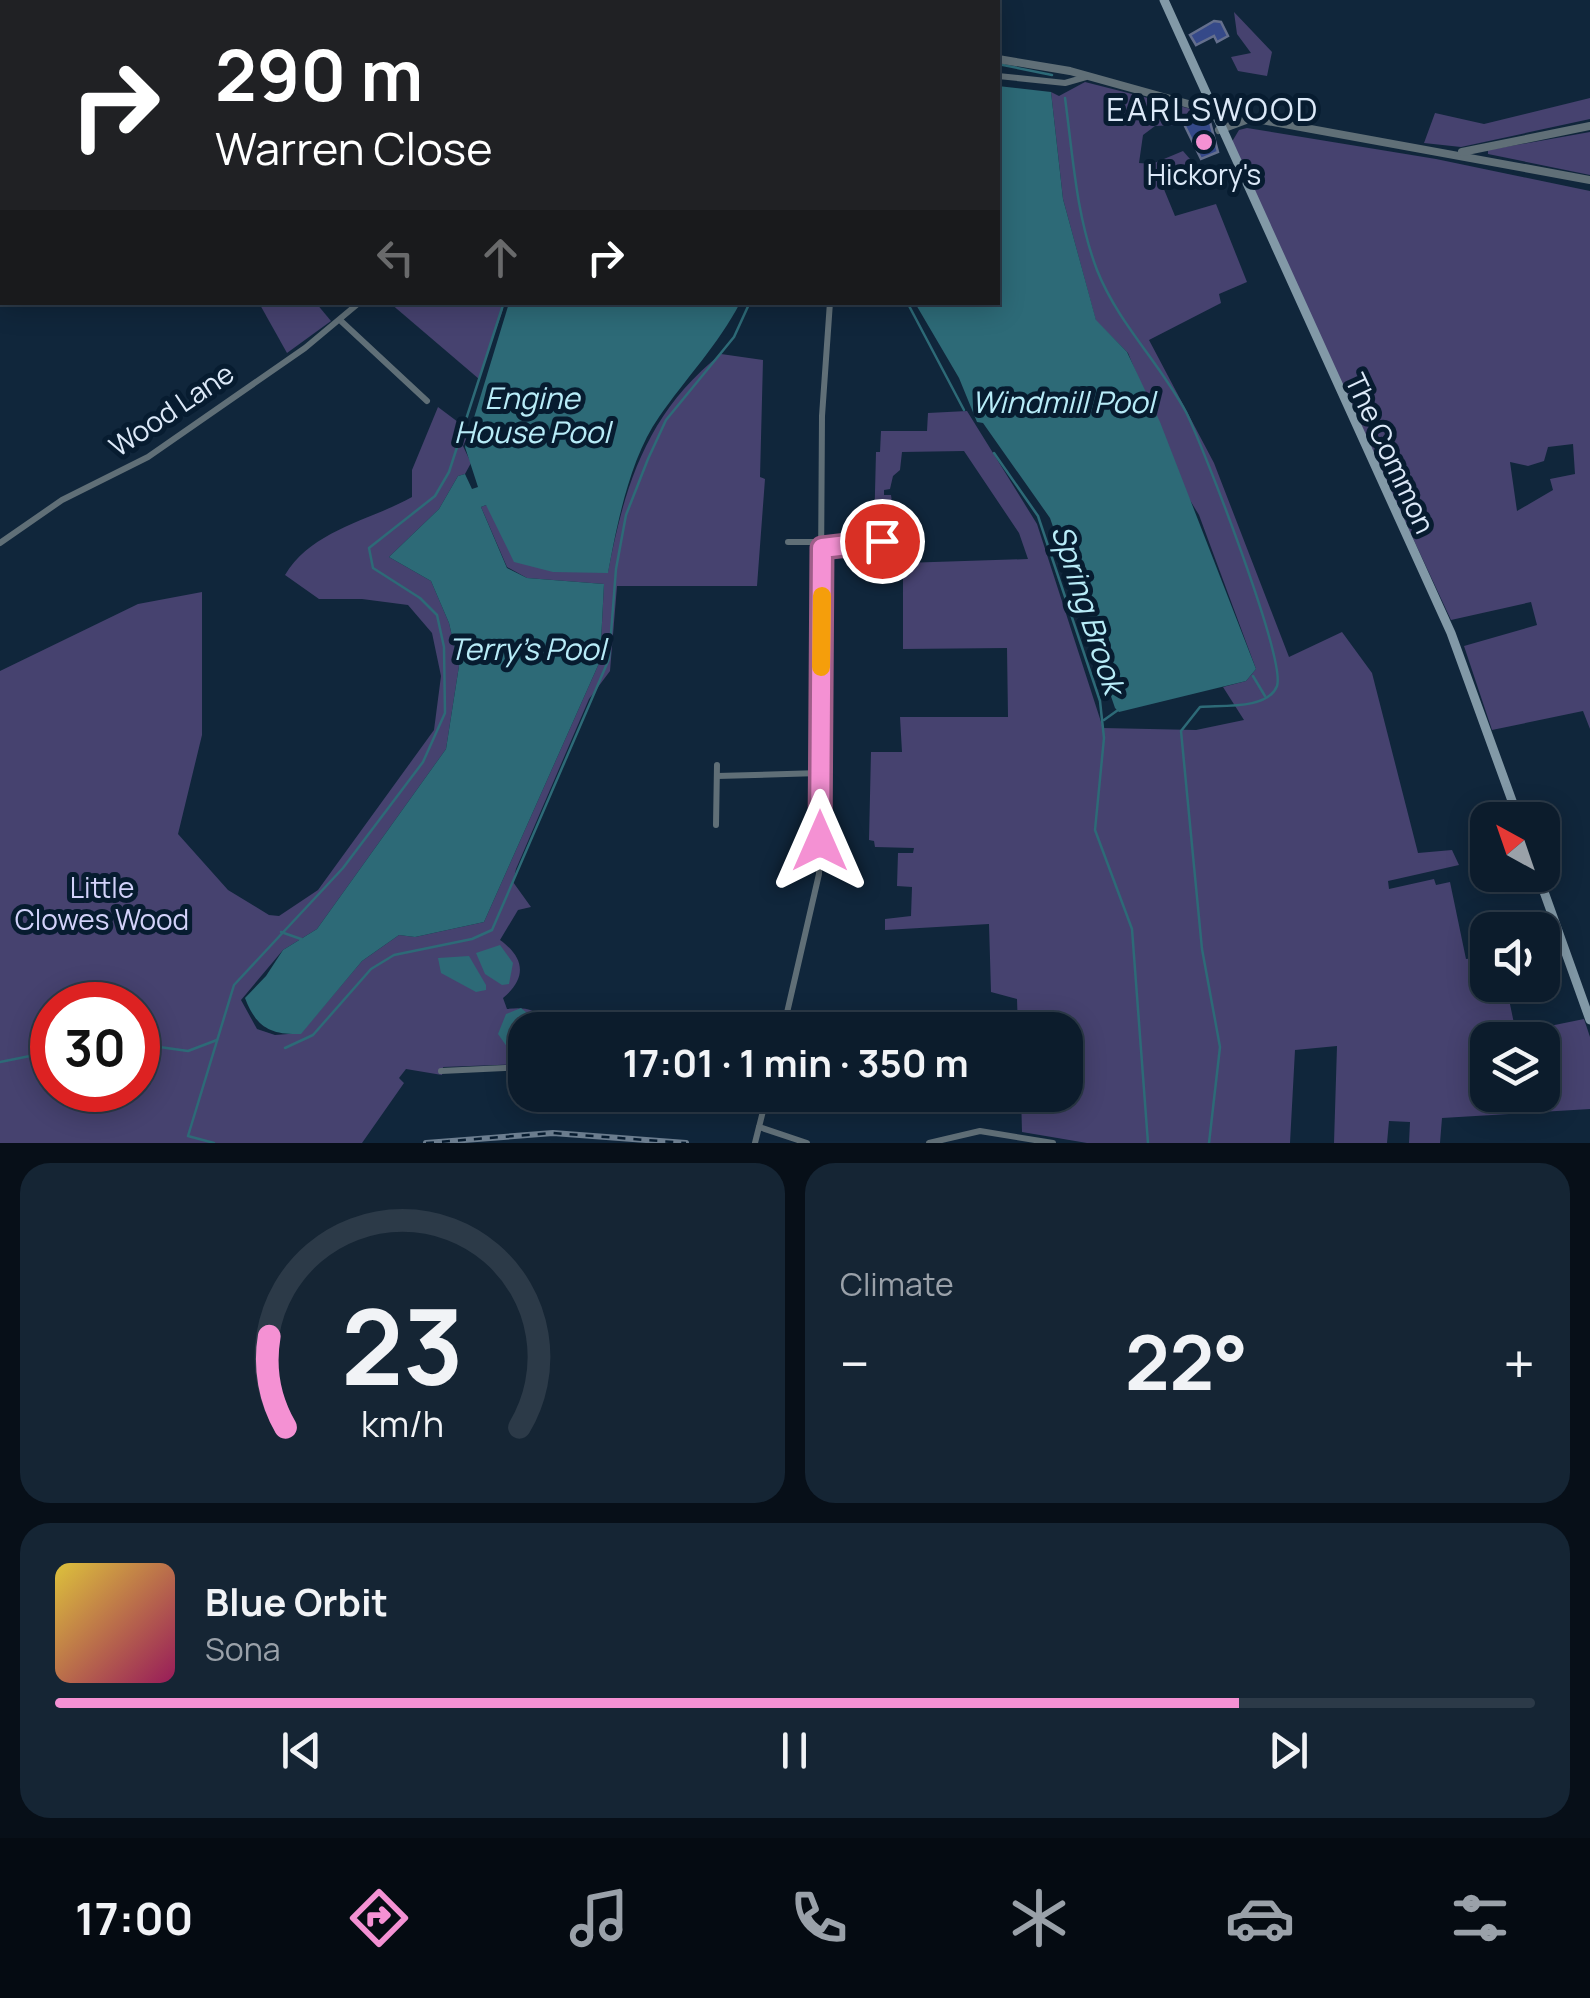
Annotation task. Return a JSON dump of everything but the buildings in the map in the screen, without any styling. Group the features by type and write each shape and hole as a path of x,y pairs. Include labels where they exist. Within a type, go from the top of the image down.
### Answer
{"main road":[{"name":"The Common","path":"1164,0 1219,130 1451,634 1512,802"},
{"path":"1544,892 1590,1020"}],"street":[{"path":"1000,59 1086,77 1212,113 1459,153 1590,180"},
{"path":"1000,76 1060,83 1086,77"},
{"path":"1219,130 1251,119"},
{"path":"1459,153 1590,126"},
{"name":"Wood Lane","path":"0,543 62,500 148,456 341,321 357,305"},
{"path":"787,1012 819,874 823,382 830,305"},
{"path":"341,321 427,401"},
{"path":"788,542 822,545 882,541"},
{"path":"716,825 717,765"},
{"path":"717,776 820,774"},
{"path":"441,1071 508,1068"},
{"path":"756,1142 763,1112"},
{"path":"759,1127 807,1143"},
{"path":"929,1143 980,1131 1053,1143"}],"green space":[{"path":"1234,12 1272,52 1267,76 1238,71 1231,57 1251,53 1237,34"},
{"path":"1085,82 1191,109 1177,125 1155,126 1143,135 1139,163 1152,164 1183,151 1197,167 1161,182 1175,216 1216,204 1247,282 1219,294 1221,303 1149,340 1214,463 1289,657 1342,632 1372,673 1418,853 1452,850 1459,865 1388,881 1389,889 1434,879 1436,885 1450,882 1466,959 1470,959 1470,1002 1510,1002 1514,1022 1470,1022 1470,1112 1541,1112 1442,1118 1440,1143 1409,1143 1410,1122 1389,1121 1387,1143 1334,1143 1337,1046 1295,1050 1290,1143 1087,1143 1022,1132 1021,1112 1083,1112 1083,1012 1017,1012 1017,999 991,992 989,924 885,930 885,919 911,916 912,887 897,886 898,853 913,853 914,848 875,847 874,841 869,840 871,752 902,752 900,717 1008,717 1007,648 903,649 903,563 1028,559 1019,533 964,451 902,452 900,470 893,476 890,489 884,490 884,495 891,495 896,530 881,538 874,532 876,452 880,452 881,431 927,431 928,413 967,411 1037,524 1103,728 1196,730 1244,720 1223,687 1246,681 1256,669 1199,515 1185,492 1128,353 1096,321 1063,199 1051,92 1059,96"},
{"path":"1590,98 1590,119 1461,147 1424,143 1435,113 1484,124"},
{"path":"1247,128 1436,159 1590,191 1590,729 1583,711 1492,730 1464,646 1537,625 1531,602 1451,620 1230,145 1239,130","holes":["1573,444 1575,474 1550,479 1553,490 1517,511 1510,462 1528,466 1544,461 1548,447"]},
{"path":"1590,132 1590,175 1488,154 1488,150"},
{"path":"260,305 318,305 331,321 287,353"},
{"path":"392,305 498,305 503,309 479,379"},
{"name":"Little Clowes Wood","path":"721,354 763,360 760,477 765,479 757,586 617,586 610,671 589,699 513,882 531,907 518,910 500,940 514,954 520,968 516,983 503,998 507,1009 534,1012 508,1012 508,1065 443,1067 442,1075 406,1069 399,1078 404,1083 362,1143 0,1143 0,671 138,604 202,592 202,735 178,834 228,890 269,915 279,916 318,890 434,730 441,676 432,633 408,605 319,599 285,575 310,547 326,537 412,497 412,470 438,407 470,431 463,446 471,463 465,474 458,476 439,509 389,557 431,581 449,623 459,666 446,749 317,929 283,950 241,1000 257,1029 275,1035 301,1033 362,961 399,935 415,937 484,922 600,661 604,584 527,578 507,567 481,507 486,505 608,572 632,479 675,400"},
{"path":"1584,1019 1590,1037 1590,1109 1560,1111 1560,1024"}],"water":[{"name":"Windmill Pool","path":"1000,86 1051,92 1063,199 1096,320 1127,352 1160,422 1256,669 1246,681 1119,712 1115,708 1050,518 983,423 977,422 959,378 916,305 1000,305"},
{"path":"508,305 739,305 649,433 626,492 608,573 553,572 514,562 486,505 481,507 507,568 527,578 604,584 600,661 484,922 415,937 399,935 362,961 301,1034 273,1031 259,1022 245,998 283,950 317,929 446,749 459,666 449,623 431,581 389,557 439,509 458,476 465,474 472,489 478,487 465,447"},
{"path":"500,945 513,963 509,984 502,985 485,974 476,953"},
{"path":"469,956 486,990 476,992 441,973 438,958"},
{"path":"508,1013 508,1048 498,1034"}],"waterway":[{"path":"1000,64 1052,75"},
{"path":"1065,98 1080,207 1097,270 1116,308 1186,412 1241,552 1276,668 1277,686 1272,694 1243,705 1200,707 1181,731 1202,949 1220,1047 1209,1143"},
{"path":"214,1143 188,1136 234,985 343,868 423,762 445,713 444,647 437,615 420,598 373,568 369,548 435,496 449,472 503,305"},
{"name":"Terry's Pool","path":"285,1048 313,1035 371,969 394,955 472,939 492,930 609,659 616,569 626,515 648,459 666,420 734,337 749,305"},
{"path":"909,305 964,410"},
{"name":"Spring Brook","path":"994,453 1038,516 1100,701 1104,738 1095,830 1132,929 1148,1143"},
{"path":"1253,676 1265,696"},
{"path":"1104,720 1118,710"},
{"path":"281,932 301,939"},
{"path":"160,1047 188,1051 217,1040"},
{"path":"0,1062 30,1056"}],"railway":[{"path":"426,1143 553,1133 686,1143"}],"slow traffic":[{"path":"821,667 822,596"}],"place":[{"name":"Hickory's","path":"1204,142"}],"district":[{"name":"EARLSWOOD","path":"1213,109"}],"route":[{"path":"820,841 822,548 882,541"}],"water label":[{"name":"Engine House Pool","path":"532,414"}]}
